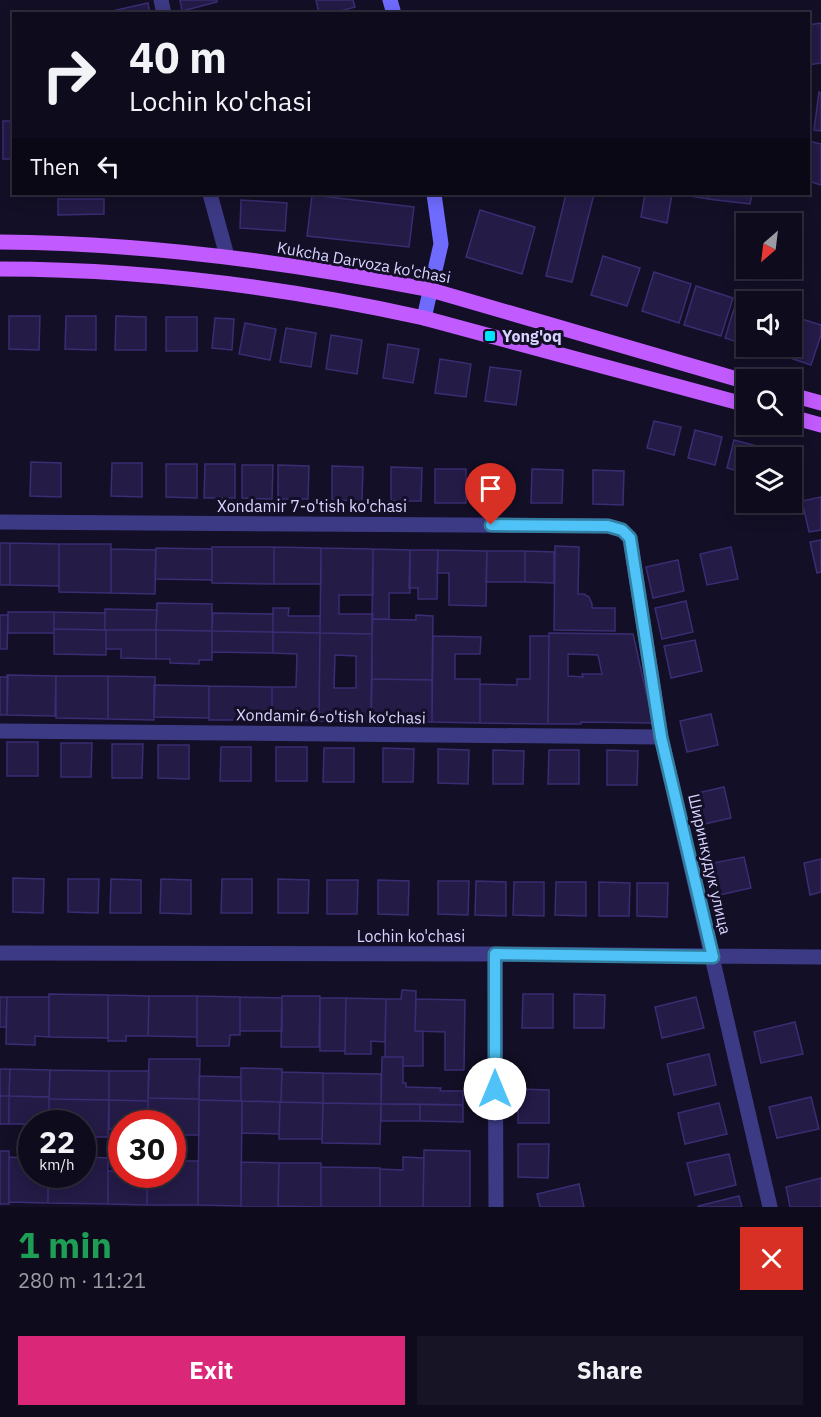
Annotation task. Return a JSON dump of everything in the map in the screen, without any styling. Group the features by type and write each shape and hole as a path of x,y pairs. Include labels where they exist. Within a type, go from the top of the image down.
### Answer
{"main road":[{"name":"Kukcha Darvoza ko'chasi","path":"0,242 48,243 226,256 381,280 430,290 736,378"},
{"path":"0,269 84,271 220,283 324,298 424,318 736,402"},
{"path":"802,397 821,403"},
{"path":"802,420 821,425"}],"street":[{"path":"210,195 226,256"},
{"path":"424,318 441,244 435,195"},
{"name":"Xondamir 7-o'tish ko'chasi","path":"0,522 608,526 622,530"},
{"name":"Ширинкудук улица","path":"622,530 630,538 661,737 770,1207"},
{"name":"Xondamir 6-o'tish ko'chasi","path":"0,731 661,737"},
{"name":"Lochin ko'chasi","path":"0,953 821,957"},
{"path":"495,954 496,1207"}],"building":[{"path":"180,0 217,0 217,2 182,11"},
{"path":"316,0 353,0 355,7 337,12 319,12"},
{"path":"148,3 150,12 112,12"},
{"path":"821,23 821,63 810,65 810,25"},
{"path":"819,92 821,93 821,131 814,130"},
{"path":"3,121 12,121 12,159 3,159"},
{"path":"810,141 821,144 821,185 810,182"},
{"path":"312,195 414,207 409,247 307,236"},
{"path":"566,195 594,195 572,282 546,276"},
{"path":"645,195 672,195 667,223 641,217"},
{"path":"683,195 709,195 708,199"},
{"path":"709,195 752,195 750,204 708,199"},
{"path":"58,199 104,199 104,214 58,215"},
{"path":"241,200 287,203 285,231 240,228"},
{"path":"480,210 535,227 522,274 466,257"},
{"path":"603,256 640,268 627,306 591,295"},
{"path":"654,272 691,284 679,323 642,311"},
{"path":"696,286 733,298 721,336 684,325"},
{"path":"736,302 736,342 725,338"},
{"path":"9,316 40,316 39,350 9,349"},
{"path":"66,316 96,316 96,350 65,349"},
{"path":"116,316 146,317 146,350 115,350"},
{"path":"166,317 197,317 197,351 166,351"},
{"path":"215,318 234,319 232,350 212,348"},
{"path":"802,319 821,325 821,335 811,365 787,357 802,357"},
{"path":"245,323 276,329 270,360 239,354"},
{"path":"286,328 316,333 311,367 280,362"},
{"path":"331,335 362,340 357,374 326,369"},
{"path":"388,344 419,349 413,383 383,378"},
{"path":"440,359 471,364 466,397 435,393"},
{"path":"490,367 521,371 516,405 485,401"},
{"path":"654,421 681,427 674,455 647,448"},
{"path":"695,430 722,437 715,465 688,458"},
{"path":"734,440 761,447 736,447 736,470 727,468"},
{"path":"31,462 61,463 61,497 30,496"},
{"path":"112,463 142,463 142,497 111,496"},
{"path":"166,464 197,464 197,498 166,497"},
{"path":"205,464 235,464 235,498 204,498"},
{"path":"242,465 273,465 272,499 242,498"},
{"path":"278,465 309,466 308,499 278,499"},
{"path":"332,466 363,467 362,501 332,500"},
{"path":"391,467 422,468 421,501 391,501"},
{"path":"435,469 466,469 466,503 435,503"},
{"path":"532,469 563,470 562,503 531,503"},
{"path":"476,470 507,470 506,504 476,503"},
{"path":"593,470 624,471 623,505 593,504"},
{"path":"821,497 821,530 809,532 802,501"},
{"path":"821,540 821,572 817,573 810,542"},
{"path":"0,543 10,543 10,585 0,585"},
{"path":"10,543 59,544 59,586 10,585"},
{"path":"59,544 111,544 111,593 59,592"},
{"path":"555,546 579,547 578,594 589,597 592,608 615,608 615,631 554,630"},
{"path":"212,547 274,547 274,584 212,583"},
{"path":"274,547 321,548 321,584 274,584"},
{"path":"731,547 738,579 707,585 700,554"},
{"path":"156,548 212,549 212,580 155,579"},
{"path":"321,548 373,549 373,595 339,595 339,614 373,614 372,634 320,633"},
{"path":"111,549 156,550 155,594 111,593"},
{"path":"373,549 410,550 410,593 389,593 389,619 372,619"},
{"path":"410,550 438,550 437,599 418,599 418,588 409,588"},
{"path":"438,550 487,551 486,606 449,605 449,573 437,573"},
{"path":"487,551 525,551 525,582 486,582"},
{"path":"525,551 554,552 554,583 525,582"},
{"path":"678,560 684,591 653,598 646,567"},
{"path":"686,601 693,632 662,639 655,608"},
{"path":"157,603 212,604 212,631 156,630"},
{"path":"273,608 289,608 288,616 320,616 320,633 273,632"},
{"path":"105,609 157,610 156,630 105,630"},
{"path":"8,612 54,612 54,633 8,633"},
{"path":"54,612 105,613 105,630 54,629"},
{"path":"213,613 273,614 273,632 212,631"},
{"path":"0,615 8,615 7,649 0,649"},
{"path":"416,615 433,616 432,680 372,679 372,619 416,620"},
{"path":"54,629 106,630 106,655 54,654"},
{"path":"106,630 156,630 156,659 121,658 121,649 106,649"},
{"path":"156,630 212,631 212,660 199,660 199,664 170,663 170,659 156,659"},
{"path":"212,631 273,632 273,653 212,652"},
{"path":"273,632 320,633 319,721 272,720 272,687 296,687 297,654 273,653"},
{"path":"320,633 372,634 371,722 319,721","holes":["335,655 356,656 356,688 334,688"]},
{"path":"549,633 633,634 653,723 548,724","holes":["568,654 598,655 602,674 582,674 583,677 568,676"]},
{"path":"433,636 481,637 480,654 455,654 455,679 480,679 480,723 432,722"},
{"path":"530,636 549,636 548,724 480,723 480,684 517,685 517,679 530,679"},
{"path":"695,640 702,671 671,678 664,646"},
{"path":"7,675 56,676 55,716 7,715"},
{"path":"56,676 108,676 108,719 56,718"},
{"path":"108,676 155,677 154,720 108,719"},
{"path":"0,677 8,677 7,715 0,715"},
{"path":"372,679 432,680 432,722 371,721"},
{"path":"154,685 209,686 209,718 154,717"},
{"path":"209,686 272,687 272,720 209,720"},
{"path":"711,714 718,745 687,752 680,721"},
{"path":"7,742 38,742 38,776 7,776"},
{"path":"61,743 92,743 91,777 61,777"},
{"path":"112,744 143,744 142,778 112,778"},
{"path":"158,745 189,745 189,779 158,778"},
{"path":"221,747 251,747 251,781 220,781"},
{"path":"276,747 307,747 307,781 276,781"},
{"path":"324,748 354,748 354,782 323,782"},
{"path":"383,748 414,749 413,782 383,782"},
{"path":"438,749 469,750 468,784 438,783"},
{"path":"493,750 524,751 523,784 493,784"},
{"path":"549,750 579,750 579,784 548,784"},
{"path":"607,750 638,751 637,785 607,785"},
{"path":"724,787 731,818 700,825 693,794"},
{"path":"744,857 751,888 719,895 713,863"},
{"path":"821,859 821,892 810,895 804,863"},
{"path":"13,878 44,879 43,913 13,912"},
{"path":"68,879 99,879 98,913 68,912"},
{"path":"111,879 141,880 141,913 110,913"},
{"path":"161,879 191,880 191,914 160,913"},
{"path":"222,879 252,879 252,913 221,913"},
{"path":"278,879 309,880 308,913 278,913"},
{"path":"327,880 358,880 357,914 327,914"},
{"path":"378,880 409,881 408,915 378,914"},
{"path":"438,881 469,881 468,915 438,914"},
{"path":"476,881 506,882 506,916 475,915"},
{"path":"514,882 544,882 544,916 513,915"},
{"path":"556,882 586,882 586,916 555,915"},
{"path":"599,882 630,883 629,916 599,916"},
{"path":"637,883 668,883 667,917 637,916"},
{"path":"402,990 416,991 415,1031 423,1031 423,1066 403,1066 403,1057 385,1057 386,999 401,999"},
{"path":"49,994 108,995 108,1038 49,1037"},
{"path":"523,994 553,994 553,1028 522,1028"},
{"path":"574,994 605,995 604,1028 574,1028"},
{"path":"108,995 149,996 148,1036 126,1036 126,1041 108,1041"},
{"path":"149,996 197,996 197,1037 148,1036"},
{"path":"197,996 240,997 240,1035 230,1035 229,1046 197,1046"},
{"path":"282,996 320,996 319,1047 281,1047"},
{"path":"0,997 7,997 6,1027 0,1027"},
{"path":"7,997 49,997 49,1037 35,1036 35,1045 6,1044"},
{"path":"240,997 282,998 282,1031 240,1031"},
{"path":"696,997 704,1028 662,1038 655,1007"},
{"path":"320,998 346,998 345,1051 320,1051"},
{"path":"346,998 386,999 385,1042 371,1041 371,1054 345,1054"},
{"path":"416,999 465,1000 464,1070 445,1070 445,1032 415,1031"},
{"path":"795,1022 803,1054 761,1063 754,1032"},
{"path":"709,1054 716,1085 674,1095 667,1064"},
{"path":"382,1057 403,1057 403,1083 406,1083 406,1087 463,1091 463,1105 381,1104"},
{"path":"149,1059 200,1059 199,1099 148,1098"},
{"path":"241,1068 282,1069 281,1102 241,1101"},
{"path":"0,1069 10,1069 9,1096 0,1096"},
{"path":"10,1069 50,1070 49,1097 9,1096"},
{"path":"50,1070 109,1071 109,1100 49,1099"},
{"path":"109,1071 149,1071 148,1101 109,1100"},
{"path":"282,1072 323,1073 323,1103 281,1102"},
{"path":"323,1073 381,1074 381,1104 323,1103"},
{"path":"199,1076 241,1077 241,1101 199,1100"},
{"path":"518,1089 549,1090 549,1123 518,1123"},
{"path":"0,1096 9,1096 9,1124 0,1124"},
{"path":"9,1096 49,1097 49,1110 18,1110 18,1124 9,1124"},
{"path":"811,1097 819,1129 777,1138 769,1107"},
{"path":"148,1098 199,1099 199,1135 186,1135 186,1110 148,1110"},
{"path":"49,1099 109,1100 108,1137 96,1137 96,1110 49,1110"},
{"path":"109,1100 148,1101 148,1110 109,1110"},
{"path":"199,1100 242,1101 241,1206 198,1205"},
{"path":"242,1101 280,1102 279,1134 242,1133"},
{"path":"280,1102 323,1103 322,1139 279,1139"},
{"path":"323,1103 381,1104 380,1144 322,1143"},
{"path":"719,1103 727,1134 685,1144 678,1113"},
{"path":"381,1104 420,1104 420,1121 381,1121"},
{"path":"420,1104 463,1105 463,1122 420,1121"},
{"path":"518,1144 549,1144 548,1178 518,1177"},
{"path":"424,1150 470,1151 470,1207 423,1207"},
{"path":"0,1151 9,1151 9,1204 0,1204"},
{"path":"729,1154 736,1185 695,1195 687,1163"},
{"path":"9,1157 18,1158 18,1188 48,1188 48,1203 9,1202"},
{"path":"96,1157 108,1158 108,1204 48,1203 48,1188 96,1188"},
{"path":"403,1157 424,1158 423,1207 380,1207 380,1169 403,1170"},
{"path":"186,1161 198,1161 198,1205 147,1205 147,1188 186,1188"},
{"path":"241,1162 279,1163 278,1207 241,1207"},
{"path":"279,1163 321,1163 321,1207 278,1206"},
{"path":"321,1167 380,1168 380,1207 321,1207"},
{"path":"821,1178 821,1207 790,1207 786,1187"},
{"path":"579,1184 584,1207 540,1207 537,1194"},
{"path":"108,1188 147,1188 147,1205 108,1204"},
{"path":"739,1196 742,1207 698,1207 698,1206"}],"place":[{"name":"Yong'oq","path":"490,336"}],"route":[{"path":"491,525 608,526 622,530 630,538 661,737 713,957 495,954 495,1089"}]}
